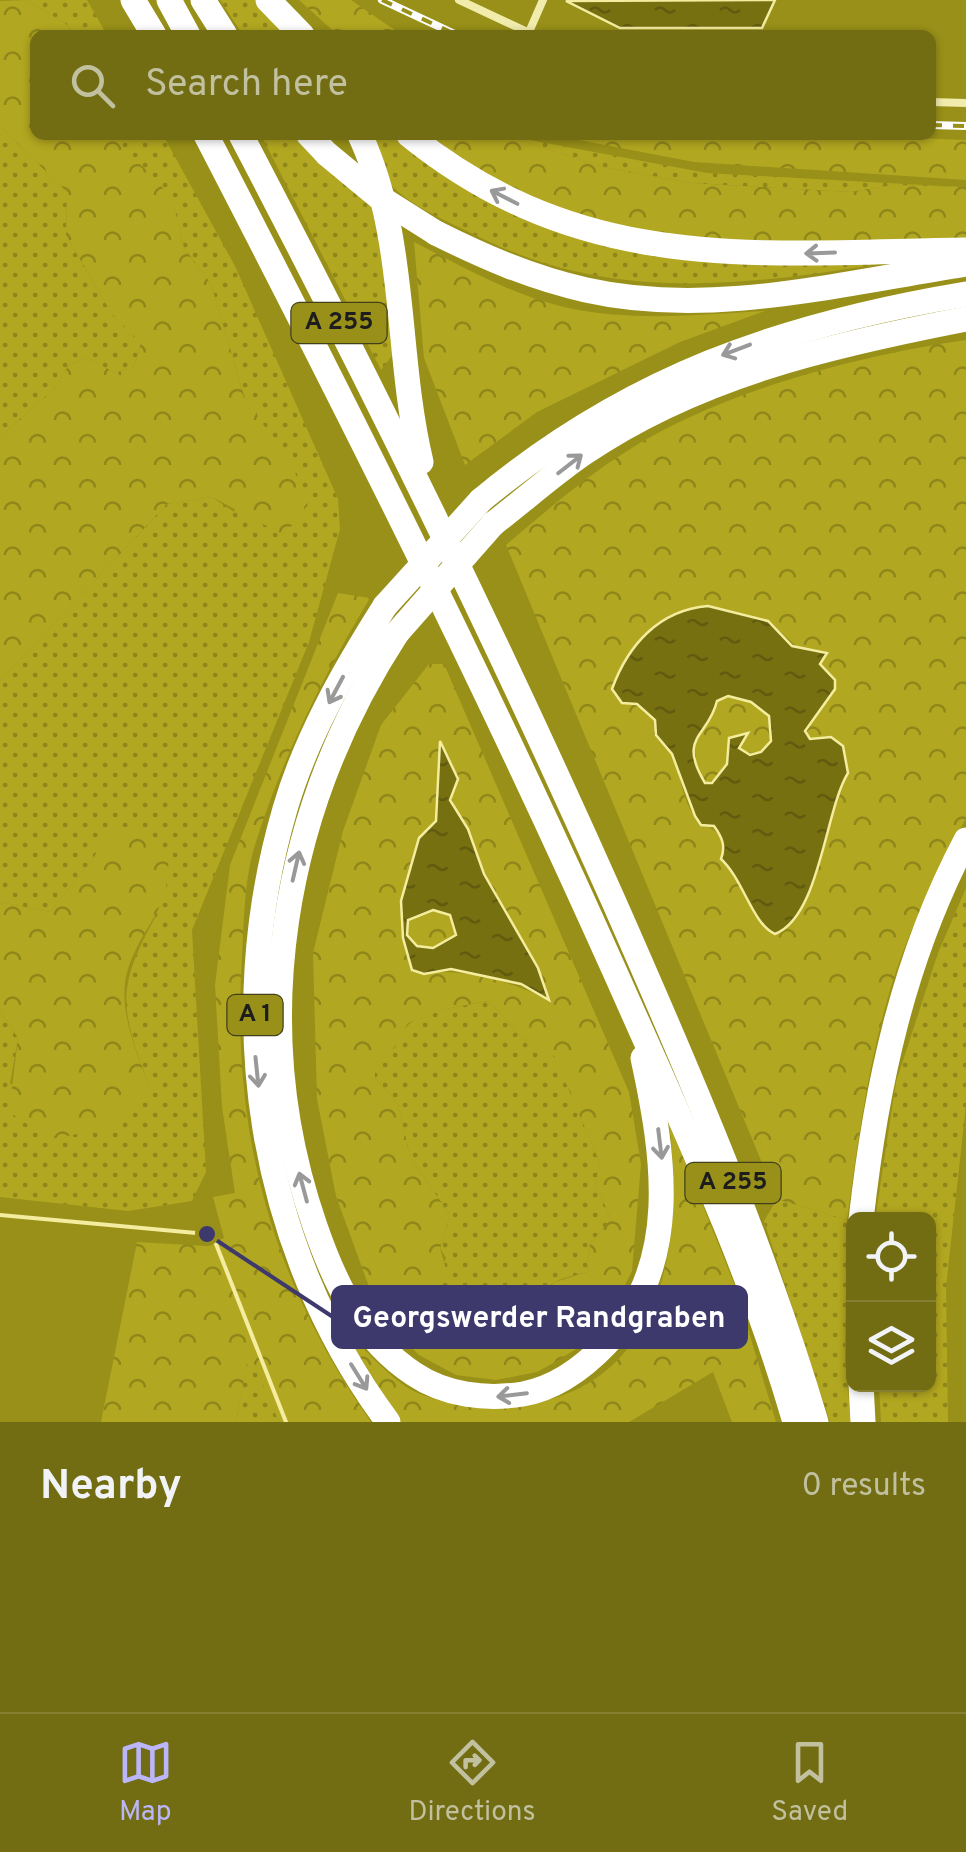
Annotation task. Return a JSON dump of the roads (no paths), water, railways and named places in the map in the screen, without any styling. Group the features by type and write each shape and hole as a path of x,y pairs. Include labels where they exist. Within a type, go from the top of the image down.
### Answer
{"highway":[{"path":"134,0 151,30"},
{"path":"168,0 185,30"},
{"path":"203,0 222,30"},
{"path":"266,0 288,30"},
{"path":"266,0 297,30"},
{"name":"A 255","path":"209,140 444,602 697,1150 795,1422"},
{"name":"A 255","path":"244,140 434,513 572,808 716,1142 816,1422"},
{"path":"314,140 379,198 436,233 533,276 588,291 652,299 742,298 966,264"},
{"path":"362,140 389,217 406,390 434,513"},
{"path":"416,140 484,187 535,213 644,245 779,254 966,250"},
{"name":"A 1","path":"388,1422 323,1314 294,1246 263,1120 254,1011 263,914 286,808 326,708 386,606 482,500 572,431 655,384 795,330 966,294"},
{"path":"633,1014 661,1144 664,1189 654,1260 631,1313 588,1362 534,1392 476,1396 416,1376 367,1332 346,1302 307,1204 286,1114 278,1012 286,913 309,813 351,713 397,634 493,524 584,453 667,406 762,366 966,319"},
{"path":"861,1212 879,1083 896,1016 918,945 966,840"},
{"path":"861,1392 863,1422"}],"lane":[{"path":"458,0 525,30"},
{"path":"533,30 543,0"},
{"path":"936,102 966,103"}],"water":[{"path":"775,0 762,28 620,28 566,1"},
{"path":"708,606 768,621 792,646 827,653 820,664 835,680 835,689 805,731 810,739 831,737 843,746 848,773 812,885 790,924 775,934 760,921 721,859 723,846 717,830 701,825 695,816 672,754 656,735 655,720 637,704 622,703 612,689 636,644 660,622","holes":["728,696 751,702 769,716 771,741 761,752 750,755 739,748 748,733 729,738 727,764 712,783 705,783 697,768 694,746 717,701"]},
{"path":"440,741 458,779 450,800 468,829 484,874 538,968 549,1000 521,984 451,969 424,974 412,970 403,938 401,901 419,838 436,821","holes":["433,910 450,915 456,935 433,948 417,946 407,935 408,920"]}],"waterway":[{"path":"0,1215 207,1234 216,1244 286,1422"}],"railway":[{"path":"382,0 446,30"},
{"path":"936,125 966,126"}],"place":[{"name":"Georgswerder Randgraben","path":"207,1234"}]}
